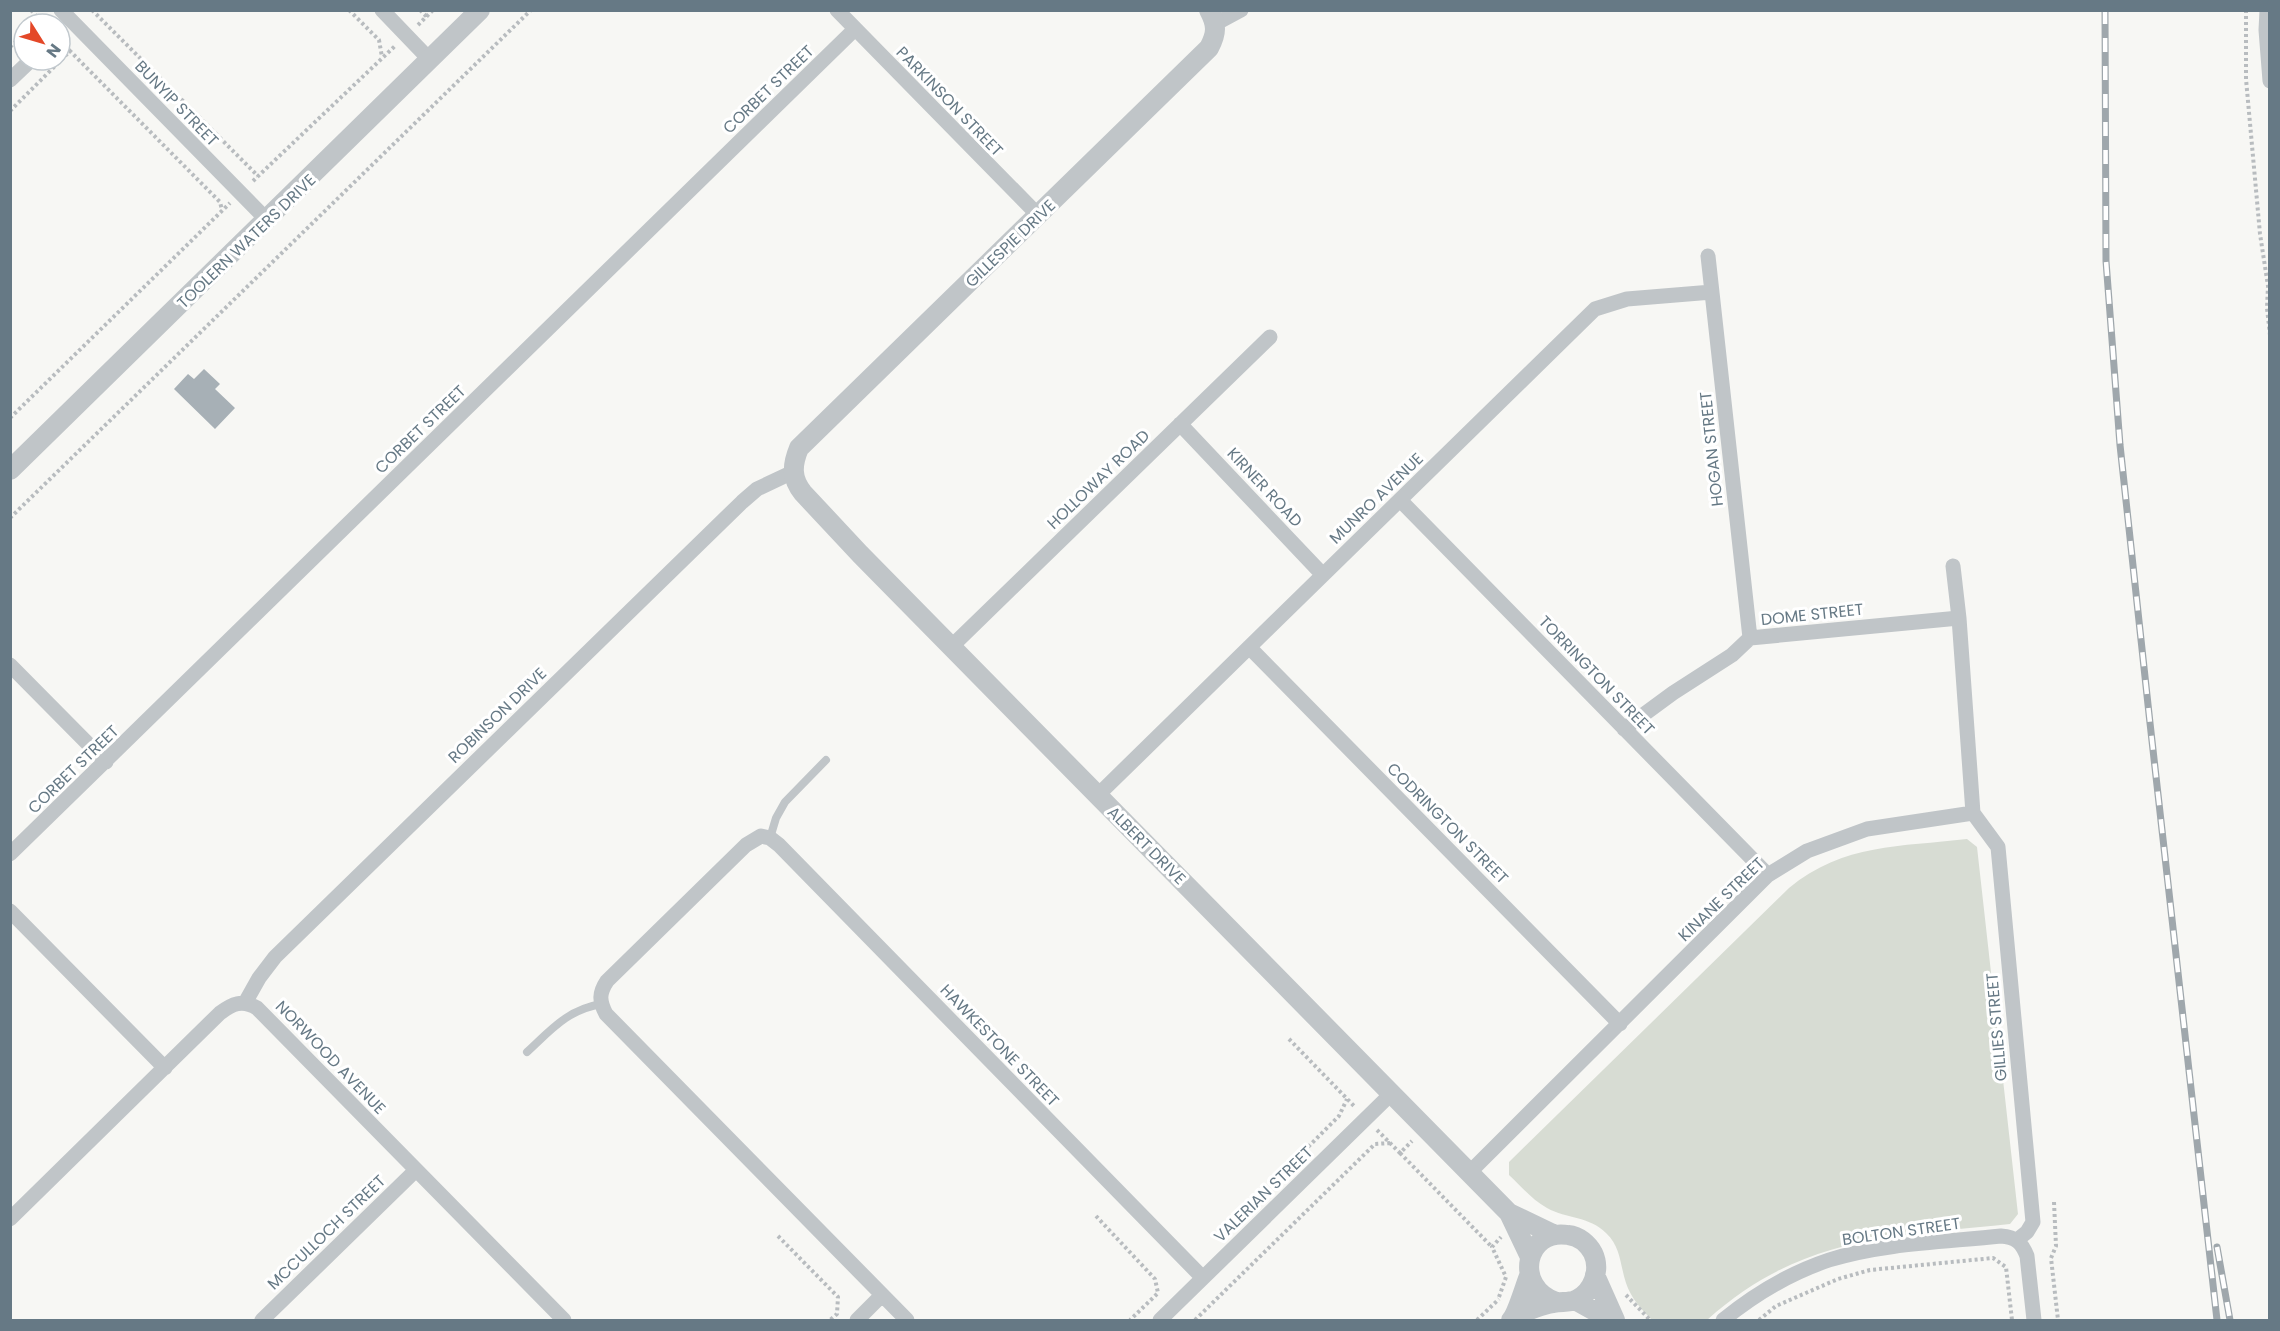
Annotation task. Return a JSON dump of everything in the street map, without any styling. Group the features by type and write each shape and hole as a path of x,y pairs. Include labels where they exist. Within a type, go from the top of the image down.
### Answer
{"street":[{"path":"382,10 430,60"},
{"name":"TOOLERN WATERS DRIVE","path":"10,470 480,10"},
{"name":"PARKINSON STREET","path":"837,10 1038,215"},
{"path":"1212,17 1241,10"},
{"path":"2267,10 2270,81"},
{"name":"GILLESPIE DRIVE","path":"793,472 794,459 799,448 1209,48 1216,34 1212,17"},
{"name":"BUNYIP STREET","path":"72,29 267,220"},
{"name":"CORBET STREET","path":"10,854 855,29"},
{"name":"HOGAN STREET","path":"1708,256 1750,638"},
{"name":"MUNRO AVENUE","path":"1098,795 1595,309 1627,299 1712,292"},
{"name":"HOLLOWAY ROAD","path":"951,647 1270,338"},
{"name":"KIRNER ROAD","path":"1180,424 1323,575"},
{"name":"ALBERT DRIVE","path":"793,472 796,484 803,493 951,647 1469,1173 1509,1213 1555,1235"},
{"name":"ROBINSON DRIVE","path":"245,1003 274,957 742,502 757,489 793,472"},
{"name":"TORRINGTON STREET","path":"1400,500 1768,875"},
{"path":"1953,566 1973,813"},
{"name":"DOME STREET","path":"1624,729 1673,693 1732,655 1750,638 1959,618"},
{"name":"CODRINGTON STREET","path":"1249,647 1620,1024"},
{"path":"10,665 106,762"},
{"name":"KINANE STREET","path":"1469,1173 1768,875 1807,851 1867,829 1973,813"},
{"name":"GILLIES STREET","path":"1973,813 1998,847 2033,1222 2027,1232 2017,1240"},
{"path":"770,838 760,836 746,845 607,981 602,988 601,1004 606,1014 907,1320"},
{"name":"HAWKESTONE STREET","path":"770,838 1203,1278"},
{"path":"10,911 165,1068"},
{"path":"10,1219 220,1013 233,1004 245,1003"},
{"name":"NORWOOD AVENUE","path":"245,1003 257,1008 564,1320"},
{"name":"VALERIAN STREET","path":"1160,1320 1391,1094"},
{"name":"MCCULLOCH STREET","path":"262,1320 416,1170"},
{"name":"ALBERT DRIVE","path":"1509,1213 1530,1266"},
{"path":"1596,1275 1590,1288 1565,1301 1518,1316 1517,1304 1530,1266 1542,1241 1555,1235 1569,1234 1586,1244 1596,1260 1596,1275 1613,1320"},
{"name":"BOLTON STREET","path":"1723,1320 1770,1287 1830,1260 1879,1250 2001,1236 2017,1240"},
{"path":"2017,1240 2023,1246 2026,1256 2034,1320"},
{"path":"1530,1266 1539,1293 1613,1320"},
{"path":"857,1320 882,1295"}],"lane":[{"path":"770,838 776,818 785,802 826,760"},
{"path":"528,1052 566,1016 584,1007 601,1004"}],"path":[{"path":"92,10 258,176"},
{"path":"350,10 379,40 382,57"},
{"path":"420,10 427,17"},
{"path":"10,418 222,210 433,10"},
{"path":"10,518 531,10"},
{"path":"2246,10 2246,79 2260,234 2268,286 2266,308 2270,335"},
{"path":"72,53 220,202 222,210"},
{"path":"10,111 49,72"},
{"path":"1281,1174 1339,1116 1347,1099"},
{"path":"1195,1320 1375,1144 1390,1143"},
{"path":"1400,1153 1492,1246"},
{"path":"2054,1202 2056,1246 2050,1258 2058,1320"},
{"path":"1096,1216 1155,1279 1158,1293 1130,1320"},
{"path":"778,1236 838,1297 837,1314 830,1320"},
{"path":"1759,1320 1776,1306 1838,1279 1870,1270 1993,1258 2006,1267 2012,1320"},
{"path":"1477,1320 1499,1299"}],"shaded area":[{"path":"1967,839 1977,847 2018,1214 2010,1224 1887,1238 1850,1245 1813,1256 1778,1271 1742,1292 1707,1320 1652,1320 1631,1294 1611,1238 1592,1223 1555,1212 1536,1201 1509,1175 1509,1162 1789,888 1810,873 1831,862 1874,850"}],"building":[{"path":"204,369 220,384 215,389 235,408 215,429 174,389 188,374 194,379"}],"railway":[{"path":"2105,10 2106,261 2120,445 2217,1320"},
{"path":"2217,1247 2230,1320"}]}
